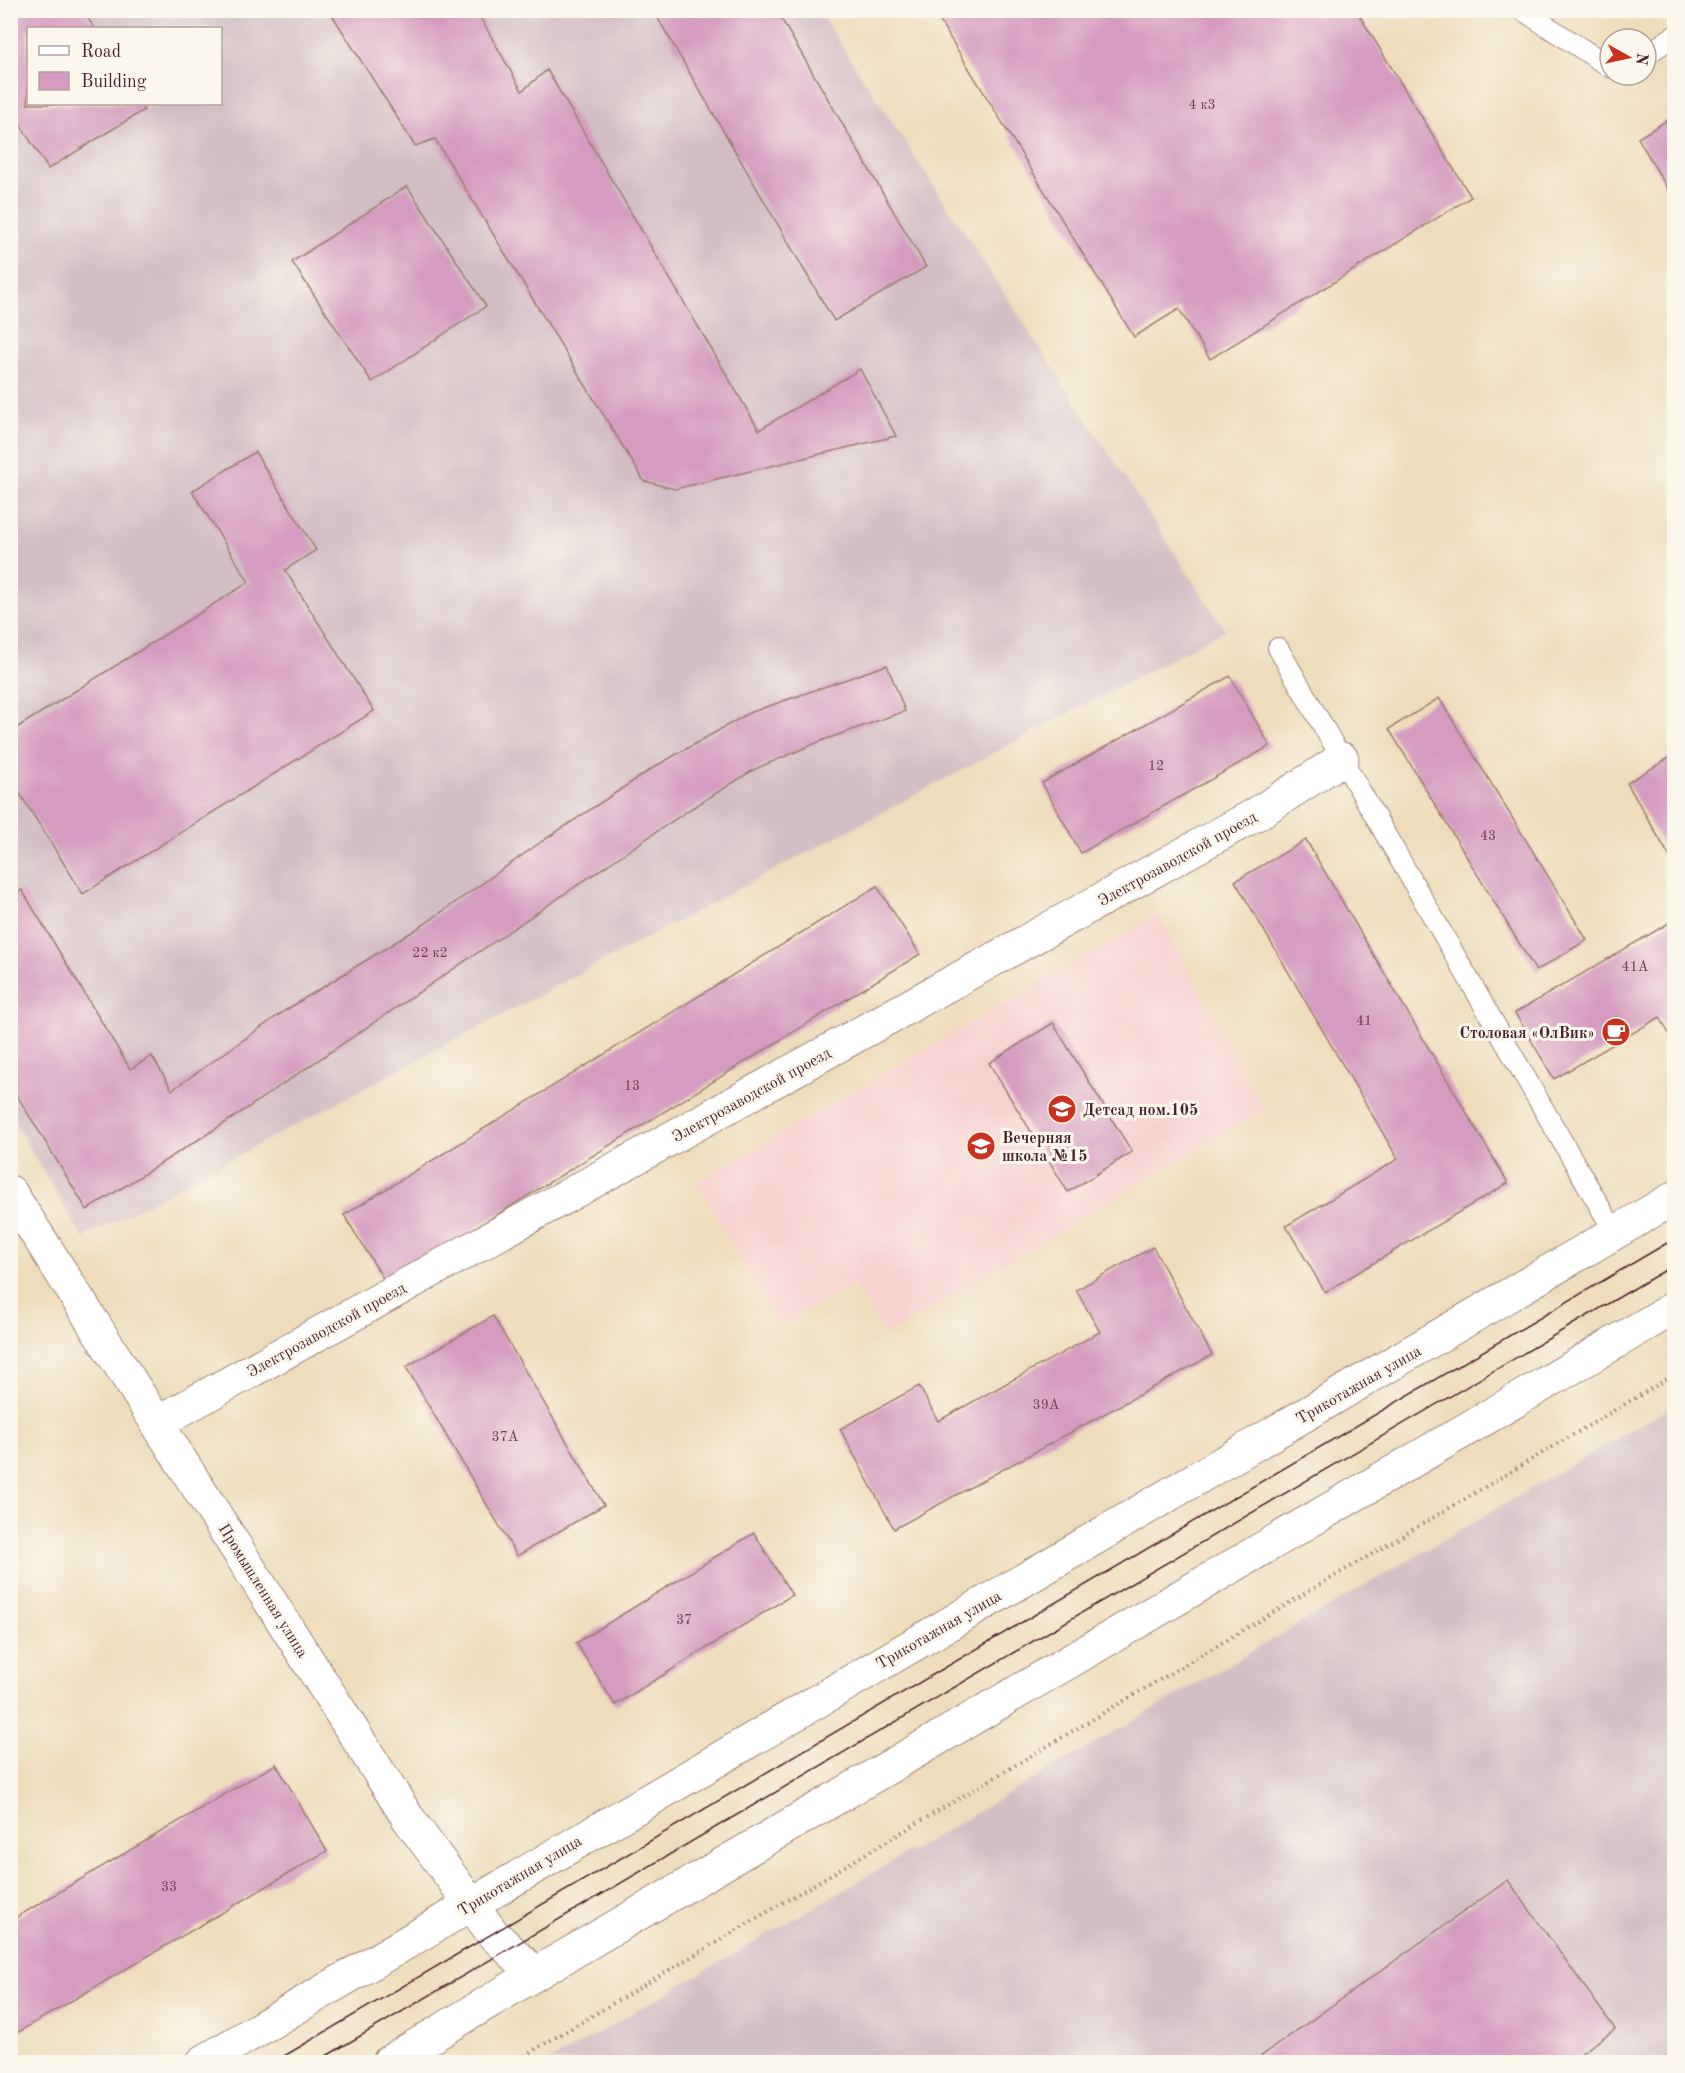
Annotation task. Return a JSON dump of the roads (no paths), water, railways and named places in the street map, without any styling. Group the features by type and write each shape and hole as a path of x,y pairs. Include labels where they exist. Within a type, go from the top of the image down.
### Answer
{"main road":[{"name":"Электрозаводской проезд","path":"157,1423 1258,813 1342,759"},
{"name":"Промышленная улица","path":"10,1192 408,1818 493,1934 535,1974"},
{"name":"Трикотажная улица","path":"203,2062 1674,1198"},
{"path":"389,2062 535,1974 1674,1308"}],"lane":[{"path":"1522,10 1598,59"},
{"path":"1658,47 1674,36"},
{"path":"1278,648 1615,1233"}],"tram line":[{"path":"274,2062 1674,1239"},
{"path":"316,2062 1674,1265"}],"place":[{"name":"Столовая «ОлВик»","path":"1616,1032"},
{"name":"Детсад ном.105","path":"1062,1109"},
{"name":"Вечерняя школа №15","path":"981,1146"}]}
